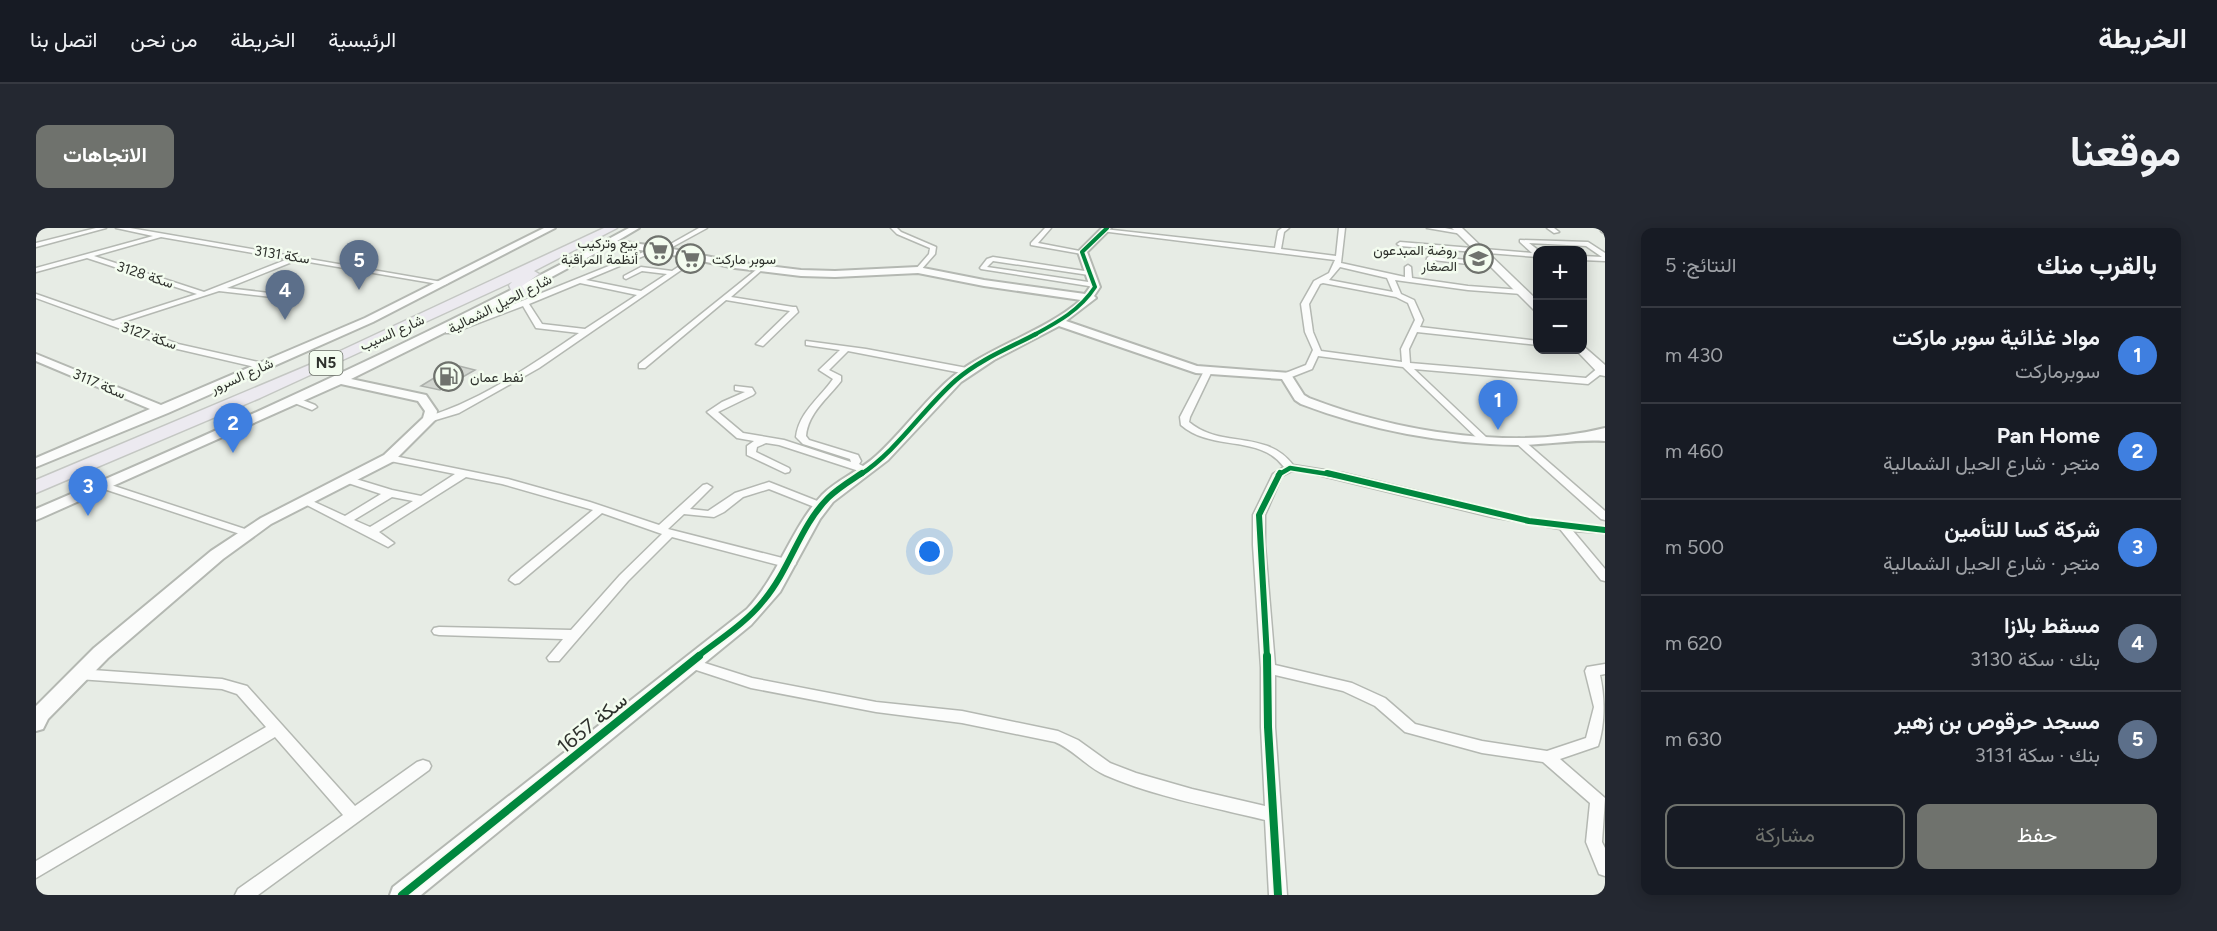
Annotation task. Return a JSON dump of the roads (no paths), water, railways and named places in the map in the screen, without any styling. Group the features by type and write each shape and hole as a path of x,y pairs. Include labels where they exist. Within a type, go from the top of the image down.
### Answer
{"highway":[{"name":"شارع السيب","path":"36,473 145,430 427,309 598,228"},
{"path":"520,293 619,228"},
{"name":"شارع السيب","path":"36,487 162,435 607,239"},
{"path":"520,293 522,286 532,284"}],"main road":[{"path":"1459,230 1533,303"},
{"path":"1587,353 1604,371"}],"street":[{"path":"36,245 103,228"},
{"name":"سكة 3131","path":"119,228 444,283"},
{"name":"شارع السرور","path":"36,463 264,366 444,283 549,228"},
{"name":"شارع السرور","path":"444,283 488,265 560,228"},
{"name":"شارع الحيل الشمالية","path":"532,284 607,239 634,228"},
{"path":"448,331 520,293 539,297 660,249 704,228"},
{"path":"894,228 899,233 933,247 932,254 918,270"},
{"path":"1048,228 1033,244 1082,252"},
{"path":"1278,250 1281,231 1286,228"},
{"path":"1059,322 1156,356 1208,371 1286,376 1309,367 1316,353 1317,350 1309,332 1305,304 1317,283 1330,279 1334,274 1342,228"},
{"path":"1430,228 1459,230"},
{"path":"1082,252 1105,229 1278,250 1338,261 1390,277 1468,288 1522,292"},
{"path":"36,270 163,235"},
{"path":"607,239 761,268 816,274 918,270 984,284 1091,298 1095,285 1082,252"},
{"name":"شارع الحيل الشمالية","path":"395,354 474,319 607,239"},
{"path":"1533,251 1522,241 1588,244 1605,257"},
{"path":"1400,244 1533,255"},
{"name":"سكة 3128","path":"87,256 204,294"},
{"path":"38,716 78,674 170,592 247,533 389,458 429,419 466,405 536,366 697,257"},
{"path":"1587,258 1605,257"},
{"path":"114,323 204,294 297,258"},
{"path":"1429,267 1430,258 1494,265"},
{"path":"1089,273 993,260 989,260 983,267 1095,285"},
{"path":"1408,267 1409,280"},
{"path":"627,277 640,268 674,273"},
{"path":"642,366 761,268"},
{"path":"423,293 431,286 429,280 458,276"},
{"path":"1390,277 1398,295"},
{"path":"579,280 644,294"},
{"path":"1324,281 1398,295 1411,303 1419,320 1404,349 1406,366 1482,438"},
{"path":"218,289 287,297"},
{"path":"520,293 539,326 588,332"},
{"name":"شارع الحيل الشمالية","path":"36,515 322,388 349,380 395,354 520,293"},
{"name":"سكة 3127","path":"36,296 176,345 264,366"},
{"path":"725,298 793,309 794,312 760,344"},
{"name":"سكة 1657","path":"402,895 616,726 689,663 753,613 775,587 790,564 821,506 846,482 882,459 938,396 965,372 1059,322 1091,298"},
{"path":"1416,329 1533,343"},
{"path":"812,345 866,351 965,372 844,351 812,345"},
{"path":"844,351 823,370 838,378 816,405 801,429 801,437 806,442 854,457 856,460 853,466"},
{"path":"1316,353 1406,366 1588,381 1604,371"},
{"name":"سكة 3117","path":"36,357 163,410"},
{"path":"1208,371 1185,417 1184,423 1188,428 1206,435 1270,450 1287,461 1290,468"},
{"path":"1286,376 1299,397 1318,407 1381,423 1482,438 1519,441 1605,436"},
{"path":"322,388 349,380 423,398 431,411 429,419"},
{"path":"141,401 166,399 223,384"},
{"path":"738,387 749,390 750,393 712,412 740,436 781,442 866,471"},
{"path":"112,432 128,418 132,411 127,395"},
{"path":"295,400 312,407"},
{"path":"1588,436 1605,432"},
{"path":"762,441 752,446 751,453 785,470"},
{"path":"1519,441 1605,517"},
{"path":"389,458 547,492 665,532 790,564"},
{"path":"1278,895 1259,515 1278,474 1290,468 1334,474 1491,513 1565,528 1605,530"},
{"path":"371,532 465,473"},
{"path":"346,479 390,493 423,500"},
{"path":"682,511 710,515 739,495 769,485 821,506"},
{"path":"105,486 247,533"},
{"path":"554,658 682,511 707,487"},
{"path":"346,520 390,493"},
{"path":"304,501 371,532 388,543"},
{"path":"515,580 601,509"},
{"path":"1565,528 1605,577"},
{"path":"439,631 573,635"},
{"path":"689,663 751,683 876,707 962,717 1058,737 1068,740 1093,762 1111,771 1169,790 1274,815"},
{"path":"1268,668 1347,687 1380,702 1410,728 1482,747 1546,757 1593,742 1601,707 1592,671 1605,669"},
{"path":"78,674 233,687 242,690 354,816"},
{"path":"36,870 277,728"},
{"path":"1546,757 1598,801 1594,842 1605,868"},
{"path":"244,895 423,766"}],"place":[{"name":"بيع وتركيب أنظمة المراقبة","path":"659,251"},
{"name":"روضة المبدعون الصغار","path":"1478,258"},
{"name":"سوبر ماركت","path":"691,259"},
{"name":"مسجد حرقوص بن زهير","path":"359,290"},
{"name":"مسقط بلازا","path":"285,320"},
{"name":"نفط عمان","path":"449,377"},
{"name":"مواد غذائية سوبر ماركت","path":"1498,430"},
{"name":"Pan Home","path":"233,453"},
{"name":"شركة كسا للتأمين","path":"88,516"}]}
